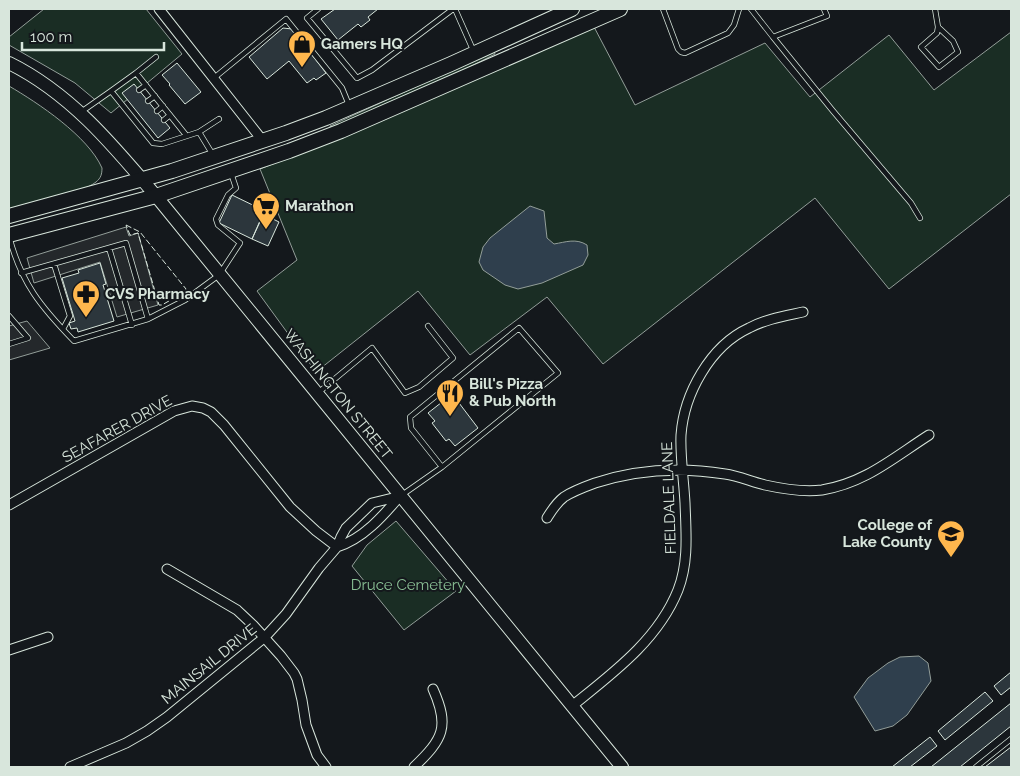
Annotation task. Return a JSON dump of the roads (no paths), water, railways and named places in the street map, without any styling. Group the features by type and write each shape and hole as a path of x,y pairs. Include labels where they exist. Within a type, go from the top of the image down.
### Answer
{"main road":[{"path":"9,216 214,158 263,141 350,107 572,9"},
{"path":"9,235 156,196 230,172 340,132 620,9"},
{"name":"WASHINGTON STREET","path":"9,63 40,81 80,113 96,127 142,179 622,767"}],"street":[{"path":"159,9 263,141"},
{"name":"FIELDALE LANE","path":"572,706 647,641 660,624 678,589 686,553 687,538 681,437 683,419 687,403 707,365 717,352 747,328 766,320 804,312"},
{"name":"SEAFARER DRIVE","path":"9,505 193,402 211,412 224,425 290,507 337,547"},
{"path":"547,518 565,496 584,487 610,478 659,469 684,469 727,474 784,489 821,490 862,478 880,469 929,435"},
{"name":"MAINSAIL DRIVE","path":"337,547 351,543 383,517 401,496"},
{"name":"MAINSAIL DRIVE","path":"70,767 126,743 147,731 265,638 286,614 319,568 337,547 346,528 372,503 401,496"},
{"path":"168,569 244,616 294,673 302,700 306,726 317,755 325,767"},
{"path":"9,650 48,637"},
{"path":"414,767 428,753 441,733 443,722 440,706 433,689"}],"lane":[{"path":"318,9 307,18 357,78 372,70 454,9 475,53"},
{"path":"663,9 678,49 683,53 725,36 734,25 739,9"},
{"path":"751,9 833,111 911,203 920,218"},
{"path":"773,37 827,16 824,9"},
{"path":"935,9 937,32 920,47 939,67 958,52 953,41 938,27"},
{"path":"213,79 286,19 342,88 350,107"},
{"path":"80,113 156,57"},
{"path":"136,73 186,136"},
{"path":"139,90 146,85"},
{"path":"112,91 153,143 162,144 198,132 219,119"},
{"path":"148,101 155,96"},
{"path":"122,104 127,100"},
{"path":"156,112 163,106"},
{"path":"131,115 136,111"},
{"path":"164,120 170,115"},
{"path":"140,126 145,121"},
{"path":"146,135 152,130"},
{"path":"198,132 214,158"},
{"path":"9,235 28,286 74,341 148,319 185,300 219,275 240,243 218,225 216,219 228,195 236,188 230,172"},
{"path":"22,273 126,243 148,319"},
{"path":"109,248 132,324"},
{"path":"54,264 70,316 63,329"},
{"path":"9,316 28,338 9,344"},
{"path":"316,394 372,348 405,393 419,387 453,358 428,326"},
{"path":"401,496 442,467 558,373 519,328 410,417 411,428 442,467"},
{"path":"976,767 1011,739"}],"water":[{"path":"530,206 544,211 547,238 554,244 571,241 583,243 587,245 588,255 583,265 542,283 518,289 505,285 483,270 479,262 483,247 490,238"},
{"path":"919,656 928,663 931,681 907,715 893,726 875,731 854,697 868,678 888,663 900,657"}],"place":[{"name":"Gamers HQ","path":"302,68"},
{"name":"Marathon","path":"266,230"},
{"name":"CVS Pharmacy","path":"86,318"},
{"name":"Bill's Pizza & Pub North","path":"450,417"},
{"name":"College of Lake County","path":"951,558"}],"park label":[{"name":"Druce Cemetery","path":"408,585"}]}
